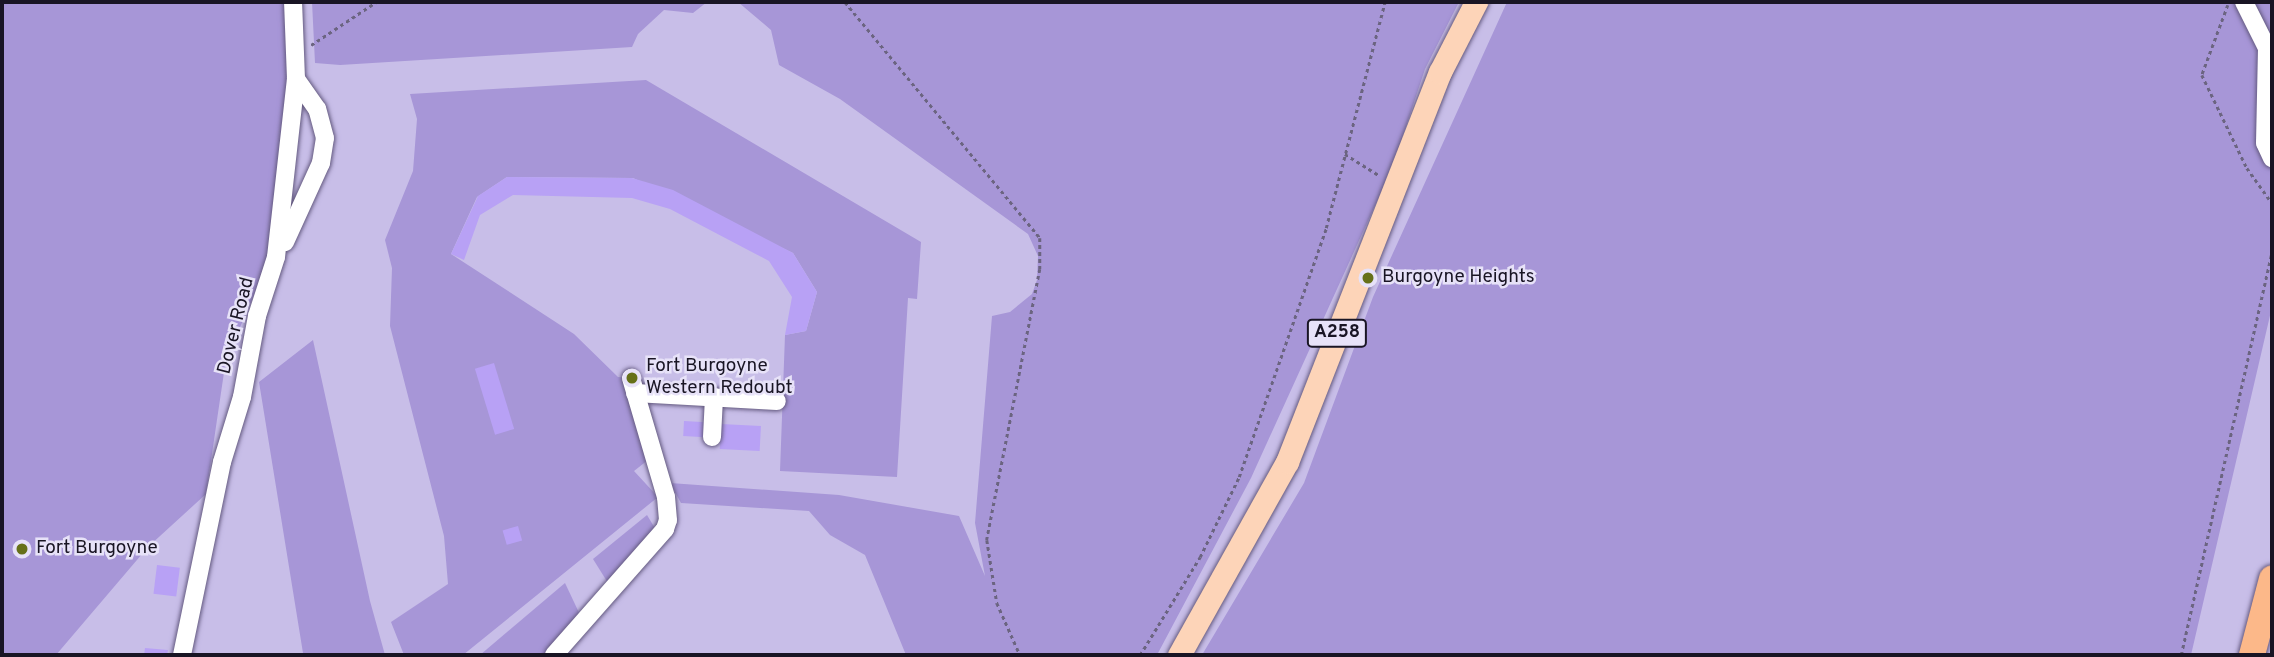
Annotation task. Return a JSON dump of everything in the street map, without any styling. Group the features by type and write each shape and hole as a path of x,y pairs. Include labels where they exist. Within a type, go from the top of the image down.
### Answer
{"highway":[{"path":"2252,655 2272,579"}],"main road":[{"name":"A258","path":"1179,655 1287,462 1440,72 1476,2"}],"street":[{"name":"Dover Road","path":"183,655 222,462 276,257 296,79 293,2"},
{"path":"2244,2 2267,48 2265,143 2272,158"},
{"path":"266,289 321,163 325,138 317,109 296,79"},
{"path":"554,655 665,529 668,508 633,386 715,397 777,401"},
{"path":"712,437 715,397"}],"path":[{"path":"296,55 376,2"},
{"path":"845,2 1040,238 1040,269 987,540 997,603 1020,655"},
{"path":"1140,655 1200,557 1239,477 1326,228 1385,2"},
{"path":"2229,2 2202,75 2247,168 2272,203"},
{"path":"1345,154 1394,186"},
{"path":"2181,655 2272,251"}],"shaded area":[{"path":"2,2 293,2 279,239 226,359 206,494 148,547 56,655 2,655"},
{"path":"312,2 707,2 693,13 664,10 638,34 632,47 340,65 315,63"},
{"path":"738,2 1459,2 1425,69 1393,166 1251,478 1157,655 906,655 865,555 830,535 809,511 681,503 670,483 839,495 959,516 985,576 975,523 992,316 1010,312 1032,294 1037,280 1038,256 1028,234 840,99 779,65 771,30"},
{"path":"1507,2 2272,2 2272,307 2191,655 1202,655 1304,483 1373,297"},
{"path":"646,80 921,242 917,299 908,298 897,477 780,471 785,335 806,331 817,292 793,253 633,178 507,177 477,197 451,254 574,334 618,377 631,378 653,456 634,471 658,497 463,655 404,655 391,622 448,584 444,536 390,326 392,268 385,240 413,171 417,119 410,94"},
{"path":"313,340 370,601 385,655 303,653 259,382"},
{"path":"647,515 656,530 608,583 593,559"},
{"path":"565,583 582,619 548,655 480,655"}],"building":[{"path":"507,177 632,178 673,190 793,253 817,292 806,331 785,335 792,297 769,261 670,209 632,198 513,195 480,215 464,260 451,254 478,196"},
{"path":"494,363 514,429 495,435 475,369"},
{"path":"684,421 706,422 705,437 683,436"},
{"path":"721,424 761,426 760,451 720,449"},
{"path":"518,526 522,540 507,545 503,530"},
{"path":"157,565 180,568 176,597 153,594"},
{"path":"145,648 168,650 167,655 144,655"}],"place":[{"name":"Burgoyne Heights","path":"1368,278"},
{"name":"Fort Burgoyne Western Redoubt","path":"632,378"},
{"name":"Fort Burgoyne","path":"22,549"}]}
